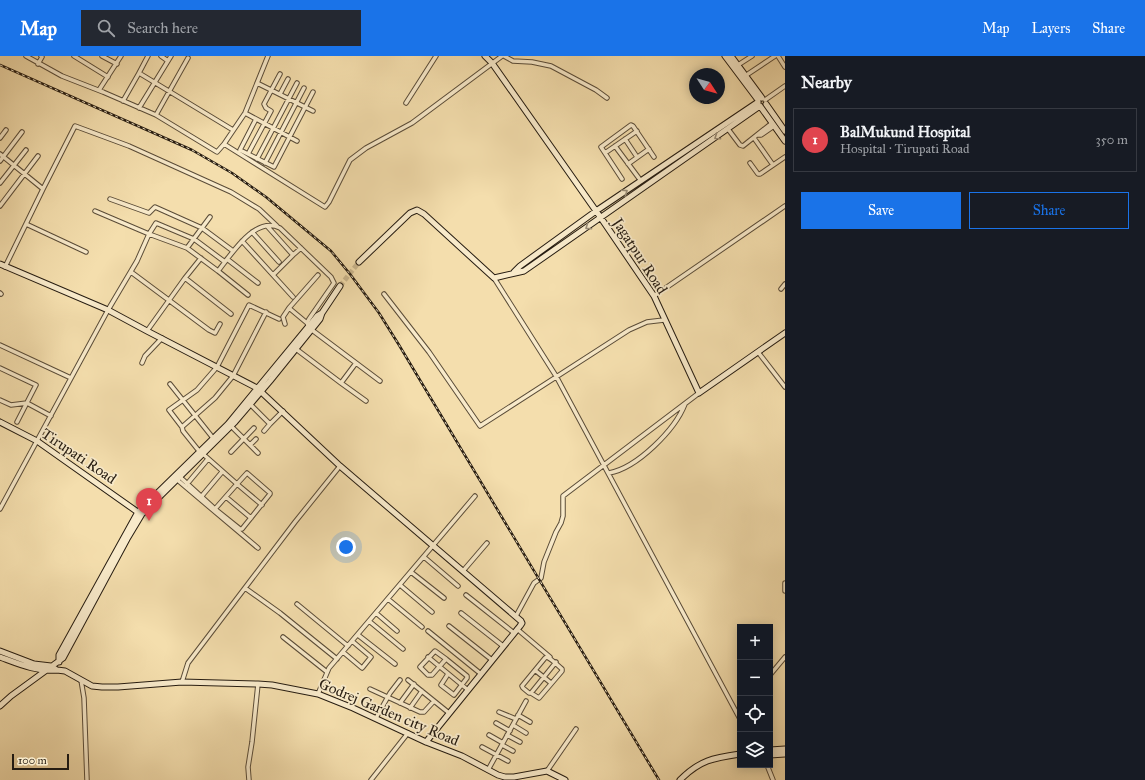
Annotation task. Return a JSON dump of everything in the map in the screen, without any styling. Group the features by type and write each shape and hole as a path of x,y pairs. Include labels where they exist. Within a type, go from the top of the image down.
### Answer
{"street":[{"path":"26,56 62,76 99,90 156,115 217,152 245,113 268,56"},
{"path":"38,64 42,57 41,56"},
{"path":"74,56 108,77"},
{"path":"102,56 117,64"},
{"path":"99,90 122,56"},
{"path":"123,101 148,56"},
{"path":"161,56 168,60"},
{"path":"139,108 170,56"},
{"path":"406,102 436,56"},
{"name":"Jagatpur Road","path":"485,56 492,63 654,296 698,393"},
{"path":"224,144 324,207 329,202 350,160 366,148 412,123 503,56 513,61 532,62 551,66 596,90 607,98"},
{"path":"725,56 785,131"},
{"path":"731,56 762,102 773,124 785,141"},
{"path":"738,65 752,56"},
{"path":"745,76 777,56 785,67"},
{"path":"156,115 188,58"},
{"path":"139,72 233,130"},
{"path":"248,154 271,111 266,108 264,104 280,74"},
{"path":"280,94 288,79"},
{"path":"257,82 313,111"},
{"path":"257,159 297,83"},
{"path":"514,272 520,266 596,211 785,86"},
{"path":"265,163 304,88"},
{"path":"256,119 240,150 274,167 313,92"},
{"path":"494,278 514,272 524,271 728,129 762,102"},
{"path":"245,113 297,141"},
{"path":"728,129 742,146 758,135 762,135 773,124"},
{"path":"622,179 601,146 631,125 637,131 654,157"},
{"path":"0,706 11,696 63,658 140,513 228,424 260,389 296,349 334,284 331,277 260,209 231,192 128,146 75,126 26,224 2,266 108,310 260,389 340,466 516,616 522,623 426,742"},
{"path":"0,138 6,130"},
{"path":"605,153 637,131"},
{"path":"0,161 2,156 22,132"},
{"path":"754,138 773,165"},
{"path":"625,139 637,157"},
{"path":"615,146 640,181"},
{"path":"628,164 649,149"},
{"path":"0,184 26,150"},
{"path":"2,156 43,188"},
{"path":"0,206 38,156"},
{"path":"750,163 759,174 785,157"},
{"path":"110,199 149,213 155,207 202,228 233,251"},
{"path":"654,296 785,206"},
{"path":"359,262 410,213 417,210 424,214 494,278 556,376 605,464 736,710"},
{"path":"95,211 187,248 248,295"},
{"path":"187,248 210,217"},
{"path":"0,509 108,310 131,272 149,234 156,223 194,239 258,283"},
{"path":"26,224 86,252"},
{"path":"267,226 293,255"},
{"path":"218,271 233,251 252,232 260,227 277,226"},
{"path":"252,232 279,262"},
{"path":"242,241 294,297"},
{"path":"546,247 550,253"},
{"path":"273,275 301,248"},
{"path":"147,331 201,258"},
{"path":"131,272 209,330 215,333 220,324"},
{"path":"285,324 283,317 289,308 318,275"},
{"path":"185,278 231,314"},
{"path":"781,289 785,284"},
{"path":"201,452 231,426 250,404 309,327 322,313 340,286"},
{"path":"384,294 429,352 480,426 629,330 647,322 664,320"},
{"path":"262,505 222,472 201,452 183,431 182,427 169,410 197,390 217,367 249,304 280,319"},
{"path":"289,308 309,327 380,381"},
{"path":"182,427 215,398 233,376 266,312"},
{"path":"516,616 534,583 541,578 544,562 563,516 563,496 698,393 785,333"},
{"path":"142,363 145,356 162,338"},
{"path":"0,345 71,378"},
{"path":"296,349 366,401"},
{"path":"758,352 785,387"},
{"path":"341,383 356,363"},
{"path":"0,368 36,385 17,422"},
{"path":"170,384 213,438"},
{"path":"0,400 11,405 27,403 51,416"},
{"path":"609,473 620,471 643,455 667,434 681,414 686,403"},
{"path":"250,404 270,424"},
{"path":"264,431 283,411"},
{"name":"Tirupati Road","path":"0,422 37,441 140,513"},
{"path":"231,426 258,453"},
{"path":"231,452 254,428"},
{"path":"250,445 258,438"},
{"path":"187,484 208,459"},
{"path":"182,682 188,663 340,466"},
{"path":"201,497 222,472"},
{"path":"176,478 187,484 215,509 241,530 270,493 247,473 215,509"},
{"path":"176,478 258,548"},
{"path":"226,496 251,518"},
{"path":"318,694 327,672 337,659 475,496"},
{"path":"463,571 487,543"},
{"path":"424,557 458,586"},
{"path":"411,572 444,598"},
{"path":"785,583 785,591"},
{"path":"400,586 432,612"},
{"path":"245,588 337,659"},
{"path":"466,595 516,631 556,663 562,669 562,671 539,698 526,692 522,686 547,657 556,663 564,668"},
{"path":"388,599 422,627"},
{"path":"297,604 348,646"},
{"path":"376,613 397,631"},
{"path":"461,613 503,646"},
{"path":"369,621 403,649"},
{"path":"449,626 492,660"},
{"path":"428,631 480,674"},
{"path":"358,634 395,664"},
{"path":"283,637 327,672"},
{"path":"343,652 362,668 363,667 371,657 352,641"},
{"path":"0,651 34,664 51,666 57,670"},
{"path":"446,659 432,675 428,675 420,667 435,651 446,659 467,676 467,680 454,695 442,686 442,682 448,674"},
{"path":"0,657 28,667 46,671 57,670"},
{"path":"428,657 468,690"},
{"path":"773,671 785,657"},
{"path":"531,693 556,663"},
{"name":"Godrej Garden city Road","path":"57,670 65,671 92,686 102,688 182,682 258,684 272,685 318,694 376,718 426,742 462,756 498,775 518,778 547,771"},
{"path":"536,671 551,684"},
{"path":"81,680 84,698 87,780"},
{"path":"376,718 400,680"},
{"path":"408,680 449,713"},
{"path":"249,780 248,768 258,684"},
{"path":"400,703 414,684"},
{"path":"370,689 422,713 434,701"},
{"path":"410,708 422,691"},
{"path":"488,770 526,702"},
{"path":"500,712 530,722"},
{"path":"496,723 510,731"},
{"path":"513,725 526,733"},
{"path":"565,780 547,771 576,730"},
{"path":"371,780 408,733"},
{"path":"489,735 513,751"},
{"path":"507,735 520,742"},
{"path":"482,747 508,761"},
{"path":"773,750 785,749"},
{"path":"773,755 785,754"},
{"path":"681,780 689,772 708,762 737,756"},
{"path":"768,768 773,780"}],"tunnel":[{"path":"340,286 359,262"}],"railway":[{"path":"0,65 192,150 232,173 266,197 331,251 379,313 399,345 659,780"}],"place":[{"name":"BalMukund Hospital","path":"149,521"}]}
